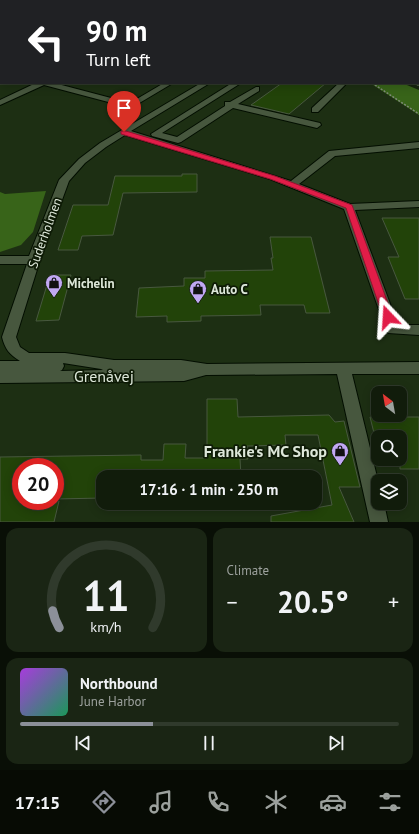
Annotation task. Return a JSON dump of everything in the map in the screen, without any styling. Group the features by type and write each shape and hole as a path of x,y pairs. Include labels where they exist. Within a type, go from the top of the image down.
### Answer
{"street":[{"path":"0,103 40,84"},
{"path":"50,84 131,106 167,84"},
{"name":"Suderholmen","path":"115,366 64,358 27,358 15,351 11,345 9,337 34,260 64,180 82,161 103,145 204,84"},
{"path":"235,84 155,134 178,140 256,89"},
{"path":"315,110 342,84"},
{"path":"188,94 317,125"},
{"path":"124,132 273,178 350,207 419,204"},
{"path":"292,185 332,153 419,145"},
{"path":"350,207 393,330 419,330"},
{"path":"0,260 34,260"},
{"name":"Grenåvej","path":"0,366 181,365 207,370 419,368"},
{"path":"343,369 379,522"},
{"name":"Grenåvej","path":"0,377 184,375 207,370"}],"path":[{"path":"374,84 419,114"}],"shaded area":[{"path":"0,84 372,84 419,115 419,522 0,522"}],"green space":[{"path":"372,84 404,84 419,90 419,115"},
{"path":"46,191 33,232 21,245 0,252 0,192 5,194"}],"building":[{"path":"281,84 325,84 289,114 251,105"},
{"path":"182,174 197,174 197,192 123,193 113,235 82,236 78,250 58,250 73,205 108,205 115,176 182,176"},
{"path":"382,218 419,218 419,299 405,299 388,257 399,257"},
{"path":"270,237 311,237 330,313 306,313 304,305 260,305 261,315 201,316 201,321 167,322 167,316 136,317 139,288 184,286 184,278 205,278 205,271 273,270"},
{"name":"Michelin","path":"50,275 71,275 59,320 36,321"},
{"path":"207,399 237,399 238,417 329,415 335,422 344,421 360,487 339,487 354,522 271,522 271,516 304,510 322,510 322,507 332,505 318,435 285,435 286,445 247,446 248,459 240,459 241,470 96,470 96,498 64,499 64,458 12,458 12,510 57,510 54,522 0,522 0,457 141,455 141,460 163,460 164,444 186,444 185,458 207,458"},
{"path":"407,417 419,417 419,469 400,469 400,466 407,466 407,430 373,430 371,422 407,422"}],"place":[{"name":"Michelin","path":"54,298"},
{"name":"Auto C","path":"198,304"},
{"name":"Frankie's MC Shop","path":"340,466"}],"route":[{"path":"124,132 273,178 350,207 388,317"}]}
